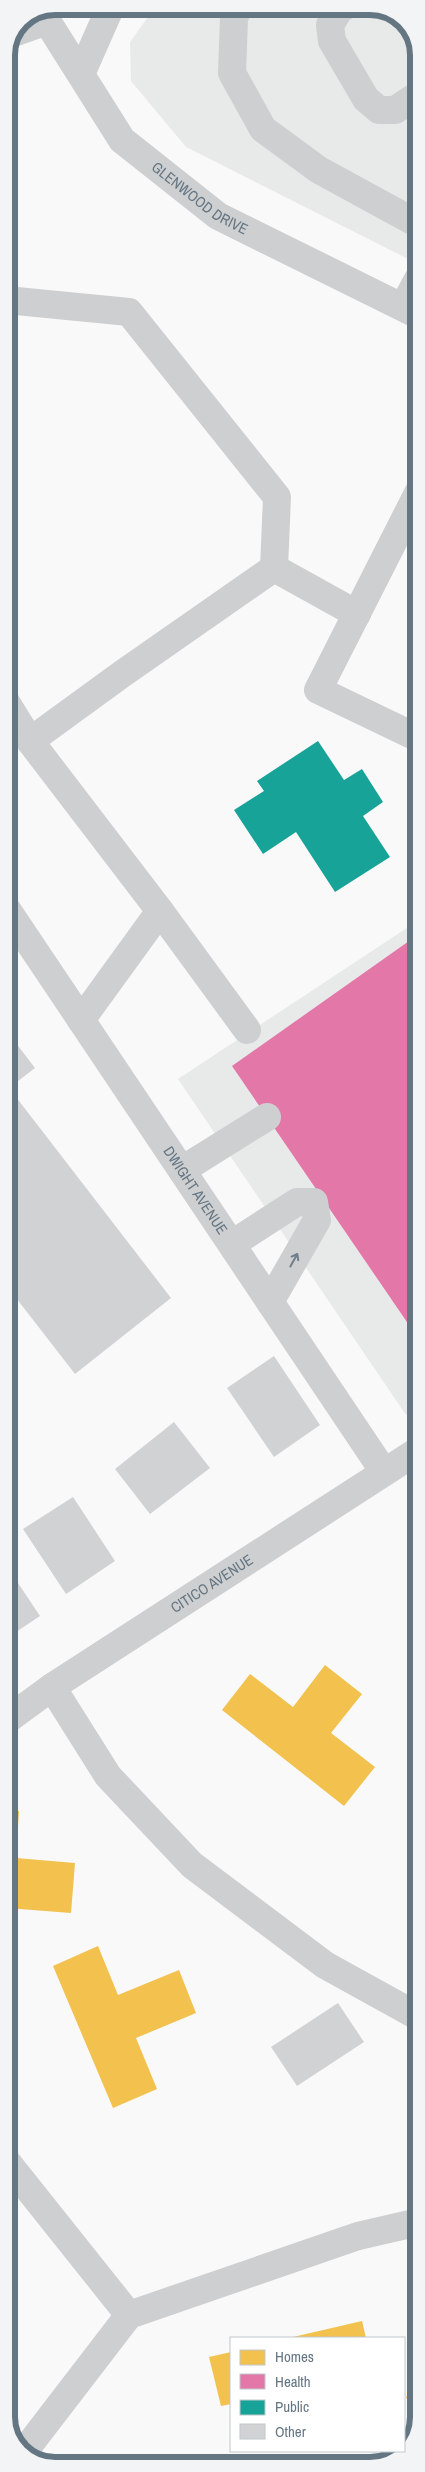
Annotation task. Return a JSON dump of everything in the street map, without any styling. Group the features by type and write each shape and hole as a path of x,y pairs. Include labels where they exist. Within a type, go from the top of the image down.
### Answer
{"street":[{"path":"81,74 107,15"},
{"path":"235,15 232,73 263,129 319,170 410,220"},
{"path":"336,15 330,25 332,41 366,99 380,110 395,110 410,100"},
{"name":"GLENWOOD DRIVE","path":"45,16 122,140 218,216 410,311"},
{"path":"31,24 43,17"},
{"path":"15,301 129,312 277,497 274,568"},
{"path":"410,509 318,690 410,734"},
{"path":"274,568 357,614"},
{"path":"30,741 274,568"},
{"path":"15,717 30,741 160,911 247,1030"},
{"path":"82,1020 160,911"},
{"name":"DWIGHT AVENUE","path":"15,921 384,1472"},
{"path":"182,1170 267,1117"},
{"path":"232,1244 297,1202 318,1199 317,1220 270,1302"},
{"name":"CITICO AVENUE","path":"15,1714 52,1687 410,1456"},
{"path":"52,1687 108,1776 192,1865 325,1965 410,2012"},
{"path":"15,2172 129,2315"},
{"path":"28,2447 129,2315 358,2236 410,2224"}],"shaded area":[{"path":"150,15 373,15 386,18 397,25 406,37 410,49 410,260 186,147 131,81 130,42"},
{"path":"410,926 410,1412 406,1415 178,1079"}],"building: Homes":[{"path":"325,1665 362,1694 331,1733 375,1767 344,1806 222,1710 250,1674 293,1707"},
{"path":"15,1811 19,1811 16,1858 75,1863 71,1913 15,1909"},
{"path":"98,1946 118,1995 179,1970 196,2013 136,2038 157,2089 113,2108 53,1966"},
{"path":"362,2321 366,2337 293,2337"},
{"path":"230,2352 230,2404 221,2406 209,2357"},
{"path":"410,2388 410,2399 406,2398"}],"building: Health":[{"path":"410,940 410,1324 409,1325 232,1066"}],"building: Public":[{"path":"318,741 344,780 362,769 383,802 363,816 390,857 335,892 296,832 263,854 234,810 264,791 257,781"}],"building: Other":[{"path":"15,1042 35,1068 15,1083"},
{"path":"15,1096 171,1298 75,1374 15,1297"},
{"path":"274,1356 320,1425 274,1457 227,1388"},
{"path":"174,1422 210,1468 150,1514 115,1469"},
{"path":"73,1497 115,1561 66,1594 23,1529"},
{"path":"15,1578 40,1616 15,1633"},
{"path":"338,2003 364,2042 297,2086 271,2047"}]}
